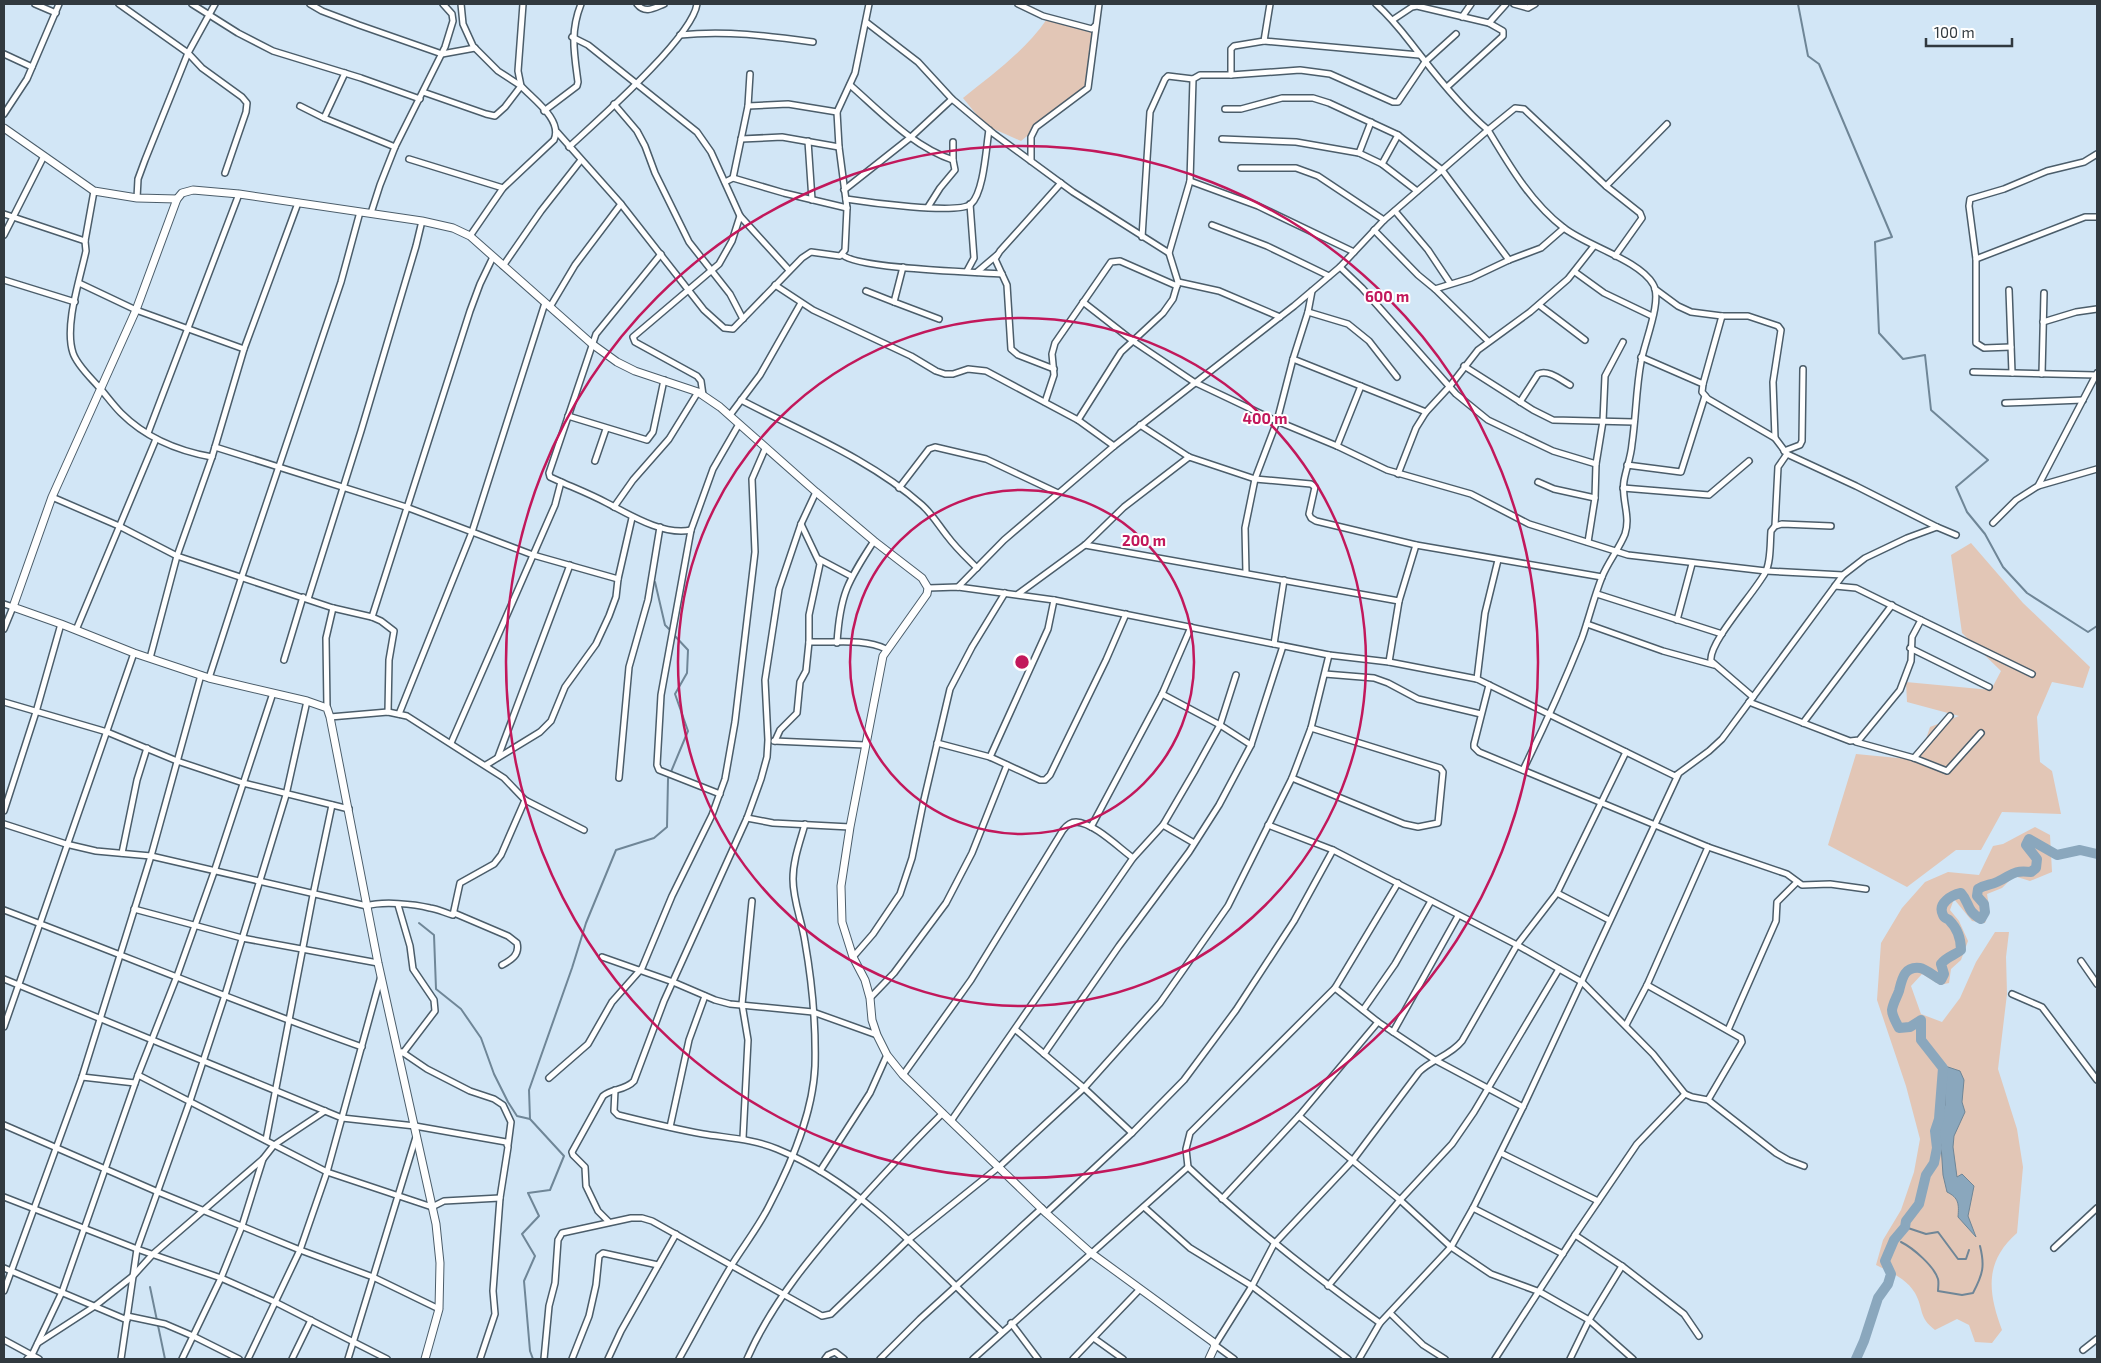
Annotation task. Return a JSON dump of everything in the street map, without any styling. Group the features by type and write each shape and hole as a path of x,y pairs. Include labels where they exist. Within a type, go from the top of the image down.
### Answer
{"street":[{"path":"35,4 56,14"},
{"path":"4,114 20,92 59,4"},
{"path":"119,4 188,54 202,68 242,97 247,103 246,112 226,173"},
{"path":"192,4 273,51 420,99"},
{"path":"137,198 138,179 188,54 215,4"},
{"path":"310,4 359,25 442,54 475,48"},
{"path":"371,214 395,147 442,54 453,21 452,14 443,4"},
{"path":"461,4 465,32 475,48 498,71 521,86 544,110 554,123 557,132 569,147 621,204 704,310 724,328 733,329 789,270 811,252 832,256 843,255 851,260 903,267 1002,274"},
{"path":"423,92 495,116 505,107 521,86 518,71 523,4"},
{"path":"544,110 576,86 578,82 572,37 575,19 581,4"},
{"path":"637,4 643,9 648,10 664,4"},
{"path":"569,147 636,84 680,35 696,13 697,4"},
{"path":"843,255 845,250 847,208 839,147 837,112 855,73 869,4"},
{"path":"1018,4 1043,16 1092,29 1095,26"},
{"path":"1031,161 1031,137 1036,127 1088,88 1099,4"},
{"path":"1264,41 1270,4"},
{"path":"1376,4 1394,19 1419,55 1474,118 1488,130 1509,166 1525,187 1539,205 1564,228 1615,256 1646,276 1655,289 1678,306 1692,312 1722,316 1748,316 1778,326 1781,330 1773,382 1775,438"},
{"path":"1462,17 1471,4"},
{"path":"1489,23 1506,4"},
{"path":"1514,4 1528,8 1535,4"},
{"path":"1394,19 1412,5 1489,23 1503,31 1503,36 1447,87"},
{"path":"866,22 918,62 952,99 989,130 1061,184 1169,254"},
{"path":"680,35 699,33 764,35 813,42"},
{"path":"1142,237 1150,112 1168,76 1192,79 1200,75 1231,75 1300,70 1330,74 1394,102 1398,102 1425,62 1456,34"},
{"path":"572,37 588,45 636,84 688,122 711,152 740,216 789,270"},
{"path":"1231,75 1231,49 1234,46 1264,41 1419,55"},
{"path":"4,54 32,67"},
{"path":"324,118 345,73"},
{"path":"733,178 748,106 750,74"},
{"path":"1078,420 1121,352 1163,313 1172,299 1178,284 1169,254 1190,181 1192,79"},
{"path":"850,85 911,137 937,154 953,160"},
{"path":"1225,109 1241,109 1282,98 1313,98 1329,102 1398,135 1442,170 1509,260"},
{"path":"844,190 911,137 952,99"},
{"path":"614,104 637,131 655,173 689,242 730,294 742,319"},
{"path":"748,106 788,104 837,112"},
{"path":"300,106 324,118 395,147"},
{"path":"958,587 1004,540 1114,446 1280,317 1340,267 1384,220 1515,108 1524,110 1606,186 1640,213 1642,218 1615,256"},
{"path":"1359,153 1371,122"},
{"path":"1606,186 1667,124"},
{"path":"4,128 94,191 137,198 177,199"},
{"path":"846,199 928,207 965,207 970,204 981,184 989,130"},
{"path":"470,236 503,188 554,140 557,132"},
{"path":"1382,164 1398,135"},
{"path":"741,139 782,138 839,147"},
{"path":"1222,139 1296,142 1359,153 1382,164 1417,191"},
{"path":"808,141 812,200"},
{"path":"928,207 940,188 955,170 953,142"},
{"path":"2011,347 1984,348 1976,344 1976,259 1968,206 1970,199 2004,189 2047,171 2084,162 2097,154"},
{"path":"4,235 44,156"},
{"path":"409,159 503,188"},
{"path":"503,266 541,210 581,160"},
{"path":"1240,168 1296,168 1318,176 1384,220"},
{"path":"725,182 733,178 847,208"},
{"path":"1190,181 1258,206 1354,252"},
{"path":"976,272 997,255 1061,184"},
{"path":"4,629 52,497 136,310 177,199 182,193 193,190 239,194 422,221 453,228 470,236 592,344 629,368 701,393 730,415 816,492 874,541 922,578 928,588"},
{"path":"94,191 85,241 86,251 75,302 71,336 73,354 84,371 121,413 156,439 188,452 212,457"},
{"path":"148,433 239,194"},
{"path":"150,658 177,556 212,457 244,350 298,203"},
{"path":"399,714 472,532 548,305 579,259 621,204"},
{"path":"967,272 974,258 970,204"},
{"path":"1395,211 1428,250 1450,283"},
{"path":"210,678 241,578 341,282 360,212"},
{"path":"4,214 85,241"},
{"path":"614,507 633,480 669,439 701,393 701,381 697,376 633,340 637,331 712,271 726,254 740,216"},
{"path":"1976,259 2079,220 2097,217"},
{"path":"284,660 361,431 422,221"},
{"path":"1212,225 1268,246 1329,276"},
{"path":"1435,289 1471,278 1509,260 1541,248 1564,228"},
{"path":"1374,230 1418,275 1488,341"},
{"path":"1398,474 1416,428 1426,412 1450,386 1464,366 1488,341 1539,304 1575,272 1594,246"},
{"path":"661,254 600,326 592,344 549,473 550,477 614,507 632,518 677,532 691,530"},
{"path":"997,255 996,264 1007,285 1012,349 1018,355 1054,369"},
{"path":"372,617 470,311 493,257"},
{"path":"974,258 986,273"},
{"path":"1045,402 1054,375 1052,354 1055,343 1111,262 1115,260 1178,284 1219,291 1280,317"},
{"path":"894,302 903,267"},
{"path":"1340,267 1362,288 1456,394 1488,420 1553,451 1596,464"},
{"path":"1575,272 1604,293 1652,316"},
{"path":"4,280 75,302"},
{"path":"79,283 136,310 244,350"},
{"path":"775,285 801,303 910,356 936,371 945,374 968,369 986,371 1078,420 1114,446"},
{"path":"1523,770 1550,714 1587,624 1602,576 1625,535 1627,525 1624,488 1632,446 1641,357 1656,297 1655,289"},
{"path":"2009,290 2012,373"},
{"path":"866,291 939,319"},
{"path":"1246,573 1245,528 1255,479 1277,421 1292,359 1308,312 1312,291"},
{"path":"2042,374 2044,293"},
{"path":"1083,302 1133,341 1194,382 1398,474 1471,494 1529,524 1614,552 1692,564 1766,571 1843,575"},
{"path":"730,415 760,375 801,303"},
{"path":"1539,304 1585,340"},
{"path":"2043,322 2097,308"},
{"path":"1308,312 1348,324 1369,341 1397,377"},
{"path":"1722,316 1703,384 1702,392 1705,396 1775,438 1785,452 1937,528 1956,535"},
{"path":"1588,542 1596,464 1604,421 1606,376 1623,342"},
{"path":"1641,357 1703,384"},
{"path":"1292,359 1426,412"},
{"path":"1464,366 1520,402 1553,420 1634,422"},
{"path":"1775,526 1778,467 1785,452 1800,445 1802,441 1803,369"},
{"path":"1520,402 1538,374 1542,372 1547,372 1570,385"},
{"path":"1974,372 2097,374 2038,486"},
{"path":"568,416 647,440 653,432 664,380"},
{"path":"1337,446 1361,386"},
{"path":"1627,465 1681,472 1705,396"},
{"path":"741,400 853,456 899,488 936,518 948,537 976,568"},
{"path":"2005,403 2083,400"},
{"path":"720,794 666,774 659,770 657,765 661,695 691,530 713,470 740,424"},
{"path":"1140,425 1189,457 1255,479 1311,484 1314,487 1309,514 1311,518 1326,524 1416,545 1602,576"},
{"path":"595,461 606,429"},
{"path":"76,630 156,439"},
{"path":"215,447 406,507 533,554 618,579"},
{"path":"899,488 929,449 935,447 986,459 1058,493"},
{"path":"549,1078 588,1044 612,1002 640,971 672,896 712,815 720,794 725,779 735,722 755,552 752,479 765,448"},
{"path":"1018,594 1084,545 1124,507 1189,457"},
{"path":"1624,488 1699,496 1709,495 1749,461"},
{"path":"1993,523 2016,500 2038,486 2097,468"},
{"path":"451,743 555,504 561,482"},
{"path":"1538,482 1554,489 1594,498"},
{"path":"609,1222 598,1211 586,1186 584,1166 572,1152 603,1096 608,1092 630,1086 634,1081 673,982 747,818 761,779 771,741 765,680 779,589 801,524 816,492"},
{"path":"52,497 119,526 177,556 333,608 372,617 394,630 389,660 388,712"},
{"path":"486,765 548,727 565,687 596,644 610,616 616,597 618,579 632,518"},
{"path":"771,741 797,714 799,688 806,671 809,615 820,564 801,524"},
{"path":"1831,526 1782,524 1775,526 1771,531 1766,571 1722,634 1711,656 1711,661 1751,700 1850,742 1859,740 1900,690 1911,660 1910,648 1912,637 1921,620"},
{"path":"619,778 624,744 627,681 648,600 660,527"},
{"path":"1359,1359 1380,1323 1451,1247 1473,1208 1523,1107 1678,775 1722,739 1843,575 1865,558 1907,538 1937,528"},
{"path":"838,643 839,615 844,595 851,576 874,541"},
{"path":"1084,545 1399,600"},
{"path":"1389,662 1399,600 1416,545"},
{"path":"819,559 851,576"},
{"path":"1477,679 1485,613 1498,560"},
{"path":"1677,620 1692,564"},
{"path":"498,757 570,565"},
{"path":"1274,644 1284,580"},
{"path":"1835,586 1856,588 2032,674"},
{"path":"928,588 958,587 1018,594 1329,655 1389,662 1477,679 1672,776 1678,775"},
{"path":"928,588 921,603 883,656 850,827 841,886 842,922 853,957 865,980 870,998 872,1020 877,1036 887,1055 903,1075 1000,1166 1044,1211 1091,1253 1234,1359"},
{"path":"853,957 873,934 900,894 912,858 950,689 957,674 1006,593"},
{"path":"1596,594 1722,634"},
{"path":"990,757 1048,629 1054,600"},
{"path":"4,604 134,653 210,678 306,701 327,708"},
{"path":"1803,723 1892,605"},
{"path":"333,608 326,638 327,708 349,809 378,963 400,1051 432,1208 440,1262 439,1309 425,1359"},
{"path":"937,743 990,757 1040,780 1048,778 1106,660 1126,614"},
{"path":"4,811 36,712 61,624"},
{"path":"1587,624 1663,652 1716,666"},
{"path":"1091,827 1162,694 1191,627"},
{"path":"809,642 861,642 875,644 886,650"},
{"path":"1044,1054 1119,946 1194,844 1219,805 1252,746 1283,646"},
{"path":"1910,648 1989,687"},
{"path":"4,1027 66,844 134,653"},
{"path":"544,1359 549,1306 555,1283 558,1240 562,1234 609,1222 642,1218 732,1264 822,1316 826,1316 831,1314 908,1240 1000,1166 1084,1088 1160,1003 1228,906 1292,778 1311,728 1329,655"},
{"path":"1325,674 1374,678 1388,683 1418,700 1481,714"},
{"path":"4,1291 55,1146 82,1077 151,856 201,675"},
{"path":"951,1121 1016,1030 1133,858 1163,825 1220,725 1236,675"},
{"path":"1489,685 1474,748 1479,752 1708,847 1787,874 1802,884 1824,883 1866,890"},
{"path":"29,1357 62,1292 86,1228 135,1083 177,976 214,872 273,693"},
{"path":"1162,694 1220,725 1252,746"},
{"path":"121,1359 137,1249 190,1101 225,995 258,881 286,795 306,701"},
{"path":"4,702 107,732 177,761 243,783 349,809"},
{"path":"330,717 388,712 407,716 486,765 504,778 526,800 584,830"},
{"path":"1914,758 1950,716"},
{"path":"1292,778 1404,824 1418,827 1438,823 1442,772 1440,768 1311,728"},
{"path":"1855,741 1914,758 1947,771 1982,733"},
{"path":"771,741 865,745"},
{"path":"122,853 137,780 147,748"},
{"path":"1209,1359 1215,1345 1252,1286 1274,1244 1353,1160 1419,1072 1455,1049 1462,1041 1517,945 1557,893 1626,752"},
{"path":"870,998 894,973 946,903 972,853 1007,765"},
{"path":"454,913 460,883 464,879 489,869 494,864 501,855 526,800"},
{"path":"266,1140 332,805"},
{"path":"747,818 773,823 850,827"},
{"path":"903,1075 972,980 1062,830 1075,822 1091,827 1133,858"},
{"path":"4,824 66,844 151,856 313,895 368,906 398,905 430,908 450,914 454,913 508,936 517,943 518,951 514,957 502,966"},
{"path":"680,1359 732,1264 769,1207 808,1112 815,1066 813,1012 805,941 795,902 793,880 795,858 805,824"},
{"path":"1163,825 1194,844"},
{"path":"1268,825 1333,850 1517,945 1582,982 1653,1054 1685,1094 1708,1100 1776,1153 1804,1166"},
{"path":"1626,1025 1647,985 1708,847"},
{"path":"880,1359 955,1287 1132,1134 1184,1080 1236,1010 1294,921 1333,850"},
{"path":"1728,1030 1776,921 1777,902 1797,882"},
{"path":"1380,1323 1274,1244 1222,1199 1188,1167 1186,1149 1190,1133 1335,988 1398,883"},
{"path":"1557,893 1609,920"},
{"path":"1363,1010 1395,964 1431,900"},
{"path":"743,1138 748,1040 742,1004 752,901"},
{"path":"398,905 410,946 413,969 434,1000 435,1007 434,1012 400,1051"},
{"path":"134,909 242,938 378,963"},
{"path":"4,910 177,976 288,1021 362,1047"},
{"path":"1393,1032 1458,916"},
{"path":"602,957 730,1004 813,1012 877,1036"},
{"path":"2081,961 2097,984"},
{"path":"1328,1286 1400,1200 1452,1144 1488,1089 1558,969"},
{"path":"248,1359 300,1250 327,1172 381,976"},
{"path":"4,979 342,1118 415,1126 502,1140 506,1142 508,1147"},
{"path":"1647,985 1741,1038 1742,1042 1708,1100"},
{"path":"1335,988 1378,1022 1435,1060 1523,1107"},
{"path":"2012,994 2042,1007 2096,1077"},
{"path":"670,1127 689,1040 705,996"},
{"path":"1222,1199 1299,1116 1378,1022"},
{"path":"1016,1030 1084,1088 1132,1134"},
{"path":"400,1051 427,1069 470,1091 494,1099 503,1105 511,1122 500,1198 493,1291 495,1314 480,1359"},
{"path":"820,1171 870,1094 887,1055"},
{"path":"138,1075 327,1172 398,1197 432,1208 444,1201 500,1198"},
{"path":"82,1077 135,1083"},
{"path":"615,1090 616,1114 670,1127 743,1138 777,1149 820,1171 861,1200 908,1240 1002,1332"},
{"path":"1495,1359 1575,1235 1638,1144 1685,1094"},
{"path":"37,1344 95,1306 133,1276 153,1254 263,1159 274,1145 325,1111"},
{"path":"747,1359 784,1294 820,1245 943,1113"},
{"path":"1299,1116 1400,1200 1451,1247 1491,1274 1540,1292 1589,1320 1625,1357 1633,1359"},
{"path":"4,1125 158,1192 300,1250 373,1277 439,1309"},
{"path":"348,1359 416,1136"},
{"path":"1501,1153 1598,1201"},
{"path":"182,1359 221,1278 242,1226 263,1159"},
{"path":"973,1359 1011,1323 1188,1167"},
{"path":"4,1197 137,1249 221,1278 275,1302 387,1359"},
{"path":"1144,1207 1190,1248 1252,1286 1348,1359"},
{"path":"1473,1208 1563,1254"},
{"path":"2054,1248 2097,1208"},
{"path":"608,1359 621,1331 676,1234"},
{"path":"1575,1235 1622,1266 1684,1314 1699,1336"},
{"path":"572,1359 589,1316 596,1285 599,1256 603,1253 658,1265"},
{"path":"1570,1359 1589,1320 1622,1266"},
{"path":"4,1268 127,1318 165,1324 239,1359"},
{"path":"1073,1359 1095,1339 1140,1290"},
{"path":"1390,1312 1423,1344 1445,1359"},
{"path":"292,1359 311,1320"},
{"path":"1011,1323 1038,1359"},
{"path":"1095,1339 1123,1359"},
{"path":"2083,1350 2097,1339"},
{"path":"4,1340 29,1357 39,1359"},
{"path":"825,1359 828,1355 835,1352 844,1359"}],"shaded area":[{"path":"1047,19 1092,30 1088,86 1021,141 985,125 963,98 1019,52"},
{"path":"1971,543 2023,603 2090,667 2083,688 2052,682 2037,717 2040,762 2052,771 2061,814 2002,812 1981,850 1956,850 1907,887 1828,845 1856,754 1919,760 1930,727 1959,716 1907,702 1906,682 1991,690 2001,671 1962,633 1951,555"},
{"path":"2035,827 2050,835 2052,872 2030,881 2014,876 2002,888 1987,894 1989,907 1985,923 1972,921 1954,899 1950,910 1959,921 1968,941 1961,960 1951,969 1949,983 1940,985 1922,974 1911,986 1921,1014 1942,1022 1960,998 1976,962 1995,932 2009,932 2006,957 2007,994 1998,1069 2017,1129 2023,1167 2017,1233 2006,1244 1999,1255 1994,1266 1992,1278 1994,1303 2002,1330 1992,1343 1975,1342 1969,1325 1957,1319 1935,1330 1926,1321 1915,1293 1907,1283 1876,1265 1883,1240 1901,1210 1914,1172 1920,1139 1906,1086 1877,1000 1881,943 1902,908 1925,882 1948,872 1979,875 1993,846 2003,844"}],"water":[{"path":"1945,1066 1960,1071 1964,1080 1962,1102 1965,1112 1954,1136 1953,1147 1957,1177 1962,1174 1974,1186 1968,1216 1976,1237 1958,1217 1956,1199 1947,1192 1943,1175 1941,1145 1937,1131 1945,1105"}],"waterway":[{"path":"1798,4 1808,56 1819,64 1892,237 1875,242 1879,333 1903,359 1925,355 1931,410 1988,460 1956,487 1967,512 1985,534 2003,567 2027,593 2088,632 2097,626"},
{"path":"655,582 665,625 671,631"},
{"path":"533,1359 530,1351 524,1281 535,1256 522,1234 539,1216 528,1193 550,1190 564,1156 530,1119 529,1090 586,923 616,850 654,838 667,827 668,779 688,731 675,694 687,673 688,650 674,635"},
{"path":"1856,1359 1878,1298 1888,1284 1891,1274 1885,1261 1894,1240 1905,1227 1906,1221 1919,1204 1926,1175 1934,1163 1937,1148 1935,1131 1939,1119 1943,1068 1921,1040 1921,1020 1910,1027 1899,1028 1894,1019 1893,1007 1903,978 1910,969 1920,968 1941,980 1944,974 1941,964 1961,950 1956,930 1952,923 1943,915 1942,907 1944,903 1946,900 1961,893 1970,910 1981,919 1985,912 1984,904 1977,896 1978,889 2016,872 2031,872 2036,868 2037,859 2026,845 2029,839 2057,855 2080,850 2097,854"},
{"path":"419,923 434,935 436,989 461,1009 481,1038 494,1074 517,1116 530,1119"},
{"path":"1905,1227 1926,1234 1938,1232 1958,1259 1966,1259 1969,1250"},
{"path":"1901,1242 1928,1263 1938,1279 1938,1291 1962,1295 1973,1293 1979,1280 1983,1265 1980,1246"},
{"path":"150,1287 165,1359"}]}
